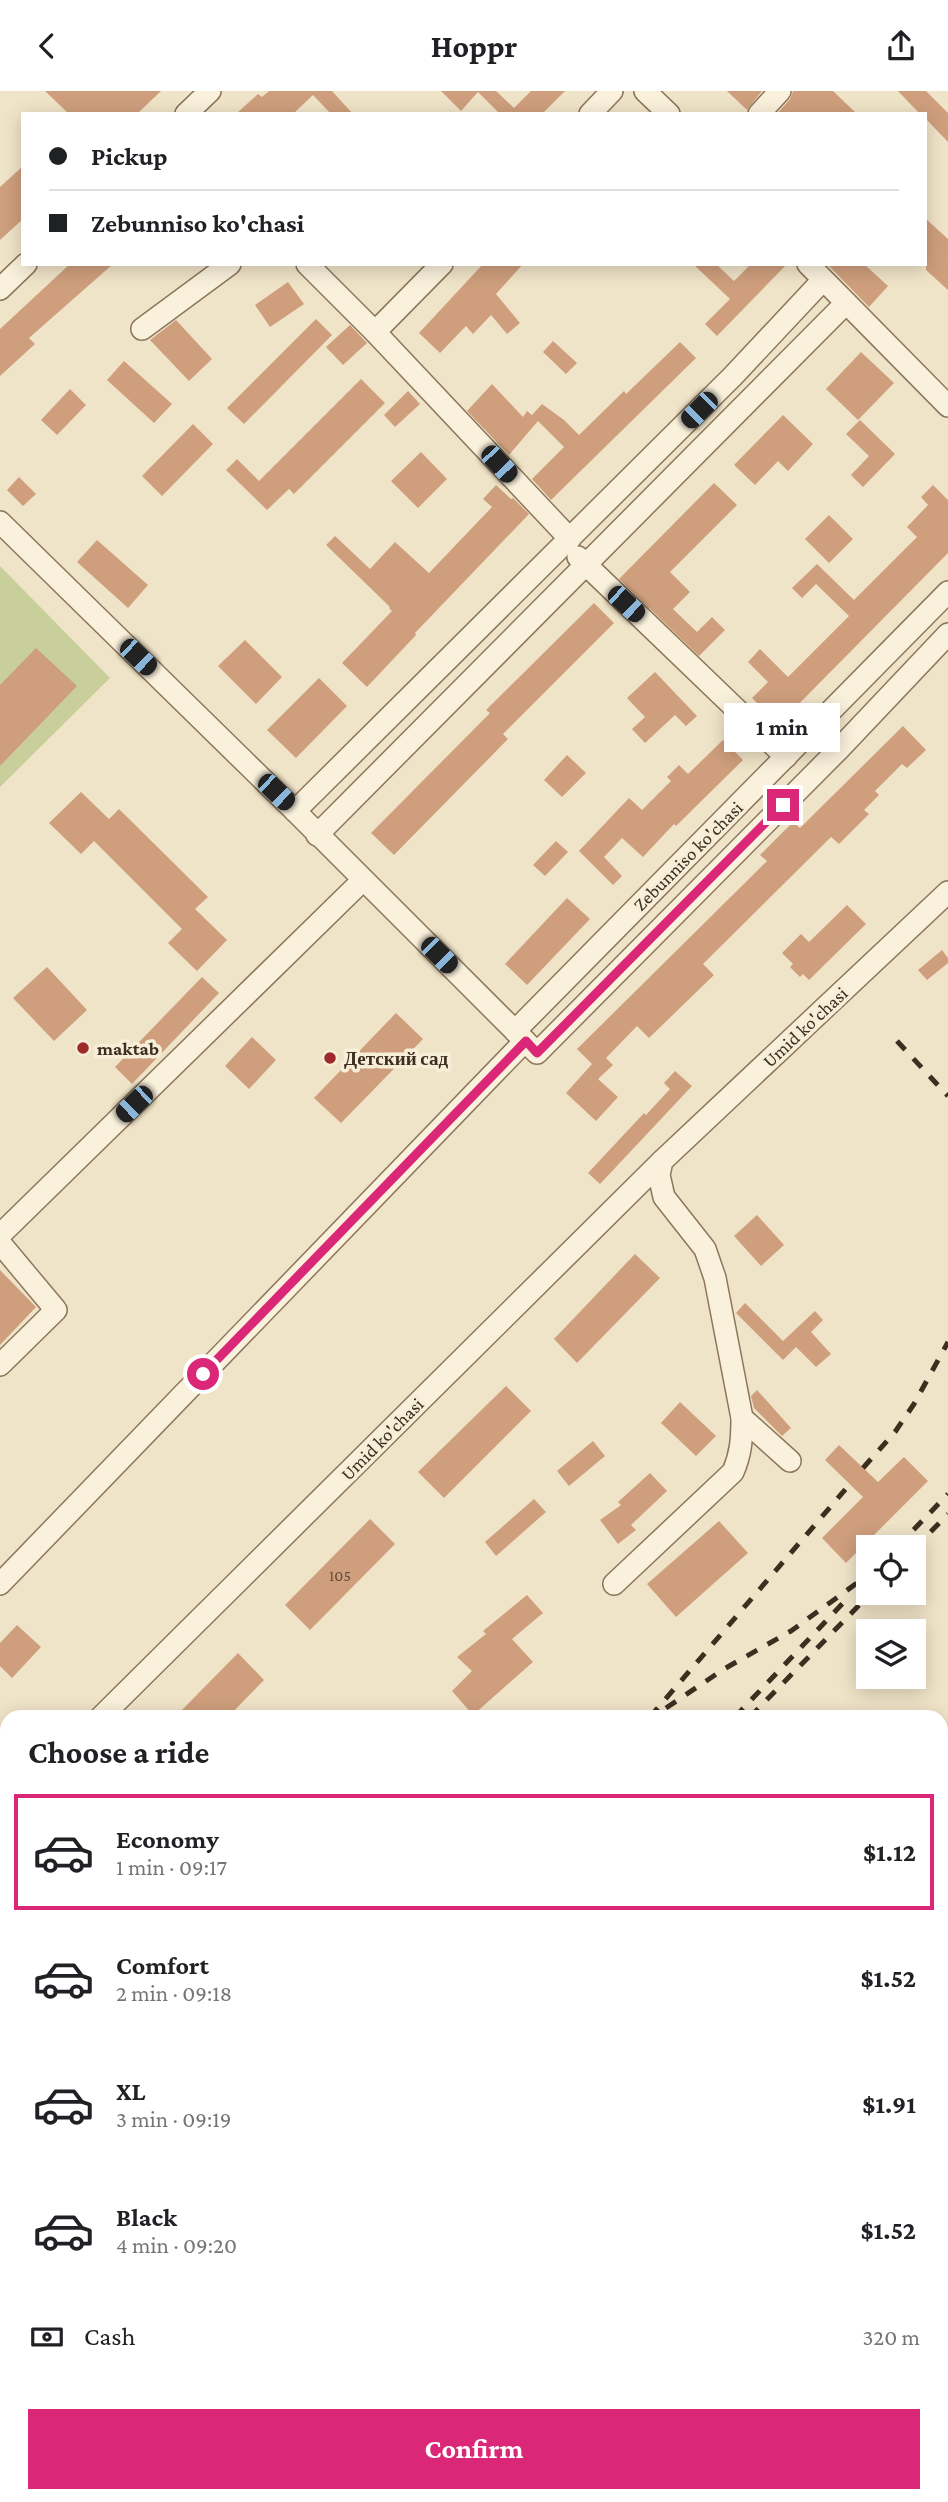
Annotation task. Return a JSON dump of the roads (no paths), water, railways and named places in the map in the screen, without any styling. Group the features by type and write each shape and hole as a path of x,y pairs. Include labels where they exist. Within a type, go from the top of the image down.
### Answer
{"street":[{"path":"188,112 210,91"},
{"path":"592,112 612,91"},
{"path":"761,112 780,91"},
{"path":"649,92 666,112"},
{"path":"0,289 24,266"},
{"path":"142,329 227,266"},
{"path":"309,266 375,332 567,541 586,566 786,757"},
{"path":"375,332 440,266"},
{"path":"810,266 948,406"},
{"path":"295,811 733,376 822,281"},
{"path":"317,835 846,303"},
{"path":"733,376 744,375 751,378 754,383 754,396"},
{"path":"0,522 520,1036 5,1570"},
{"name":"Zebunniso ko'chasi","path":"948,592 786,757 520,1036 537,1053 841,747 948,634"},
{"path":"0,1235 363,880"},
{"name":"Umid ko'chasi","path":"108,1710 662,1161 948,892"},
{"path":"614,1584 733,1472 742,1440 742,1418 715,1278 705,1249 664,1198 659,1175 662,1161"},
{"path":"0,1243 56,1310 0,1364"},
{"path":"742,1418 790,1461"}],"railway":[{"path":"897,1041 948,1096"},
{"path":"863,1468 895,1432 914,1404 948,1342"},
{"path":"656,1710 850,1484"},
{"path":"909,1535 948,1494"},
{"path":"926,1537 948,1514"},
{"path":"666,1708 724,1669 791,1631 856,1584"},
{"path":"742,1710 844,1602"},
{"path":"757,1710 859,1605"}],"place":[{"name":"maktab","path":"83,1048"},
{"name":"Детский сад","path":"330,1058"}]}
